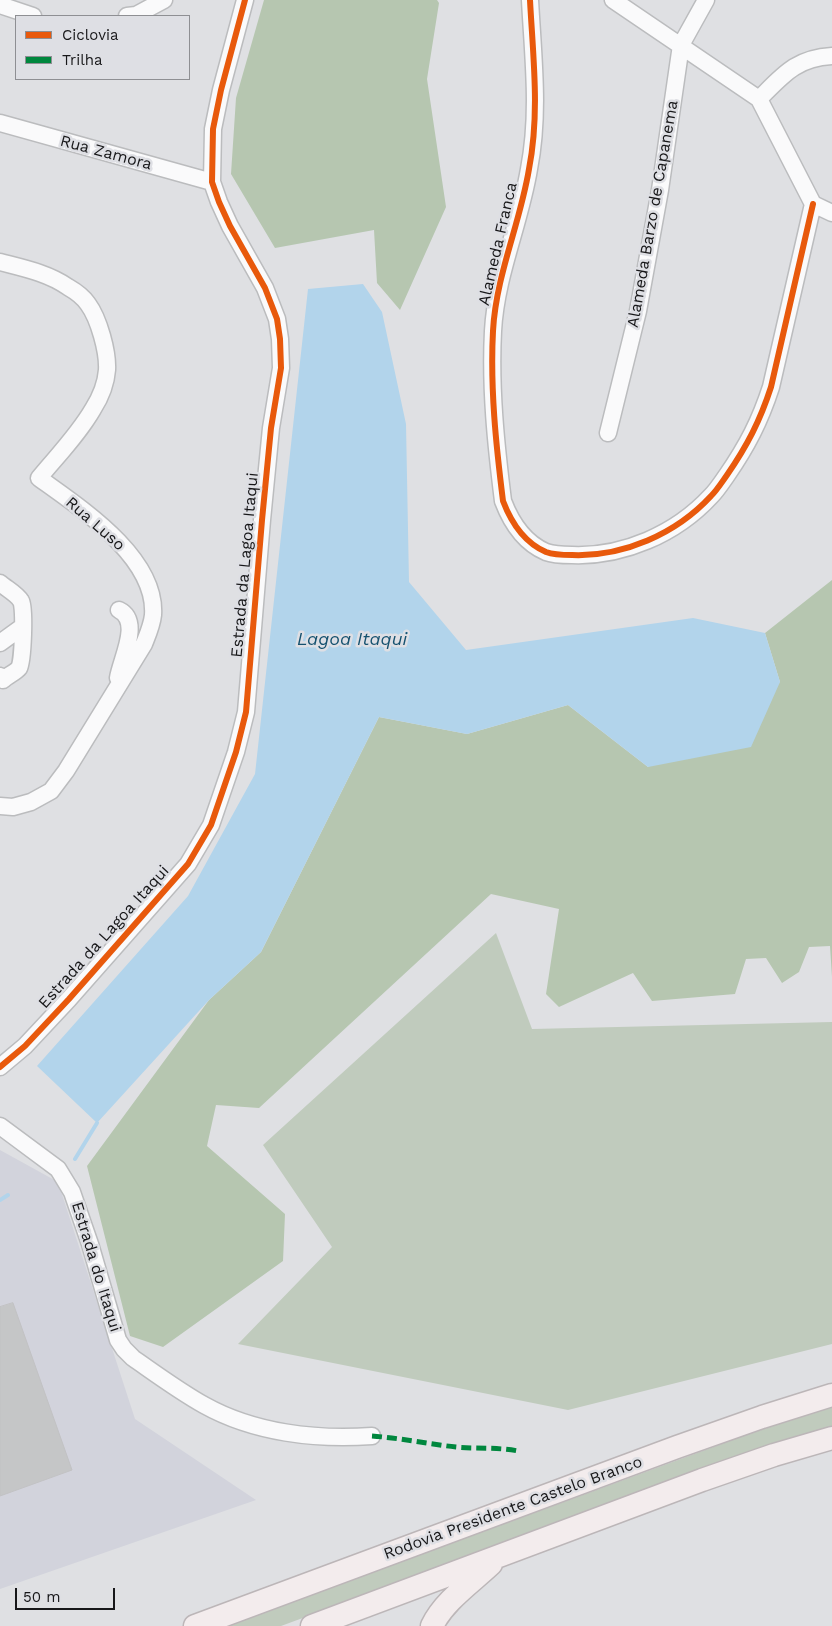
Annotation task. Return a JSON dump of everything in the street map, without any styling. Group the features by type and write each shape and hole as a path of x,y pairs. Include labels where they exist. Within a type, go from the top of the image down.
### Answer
{"highway":[{"name":"Rodovia Presidente Castelo Branco","path":"195,1626 762,1416 832,1395"},
{"path":"312,1626 756,1461 832,1438"},
{"path":"432,1626 446,1605 501,1556"}],"street":[{"path":"136,15 164,0"},
{"name":"Estrada da Lagoa Itaqui","path":"0,1067 24,1046 69,999 188,864 211,825 236,752 246,712 271,428 281,368 277,319 264,288 230,226 212,182 213,129 221,90 245,0"},
{"name":"Alameda Franca","path":"530,0 535,84 535,130 529,171 498,290 493,331 492,401 503,501 516,527 534,545 547,552 563,555 610,554 651,540 690,516 712,495 745,449 763,412 771,387 813,204"},
{"path":"613,0 759,99 813,204 832,213"},
{"name":"Alameda Barzo de Capanema","path":"608,433 640,302 660,190 681,45 706,0"},
{"path":"0,6 30,15"},
{"path":"759,99 786,73 801,62 832,56"},
{"name":"Rua Zamora","path":"0,124 212,182"},
{"name":"Rua Luso","path":"0,262 52,278 69,287 88,304 96,321 103,342 107,369 104,385 94,408 80,430 39,478 105,529 127,551 148,586 153,614 144,644 66,771 51,791 31,802 13,807 0,806"},
{"path":"0,583 19,597 23,603 24,611 22,652 18,668 3,680 0,676"},
{"path":"116,690 120,665 131,630 128,618 124,612 119,610"},
{"path":"0,642 22,627"},
{"name":"Estrada do Itaqui","path":"0,1126 58,1169 72,1192 90,1244 118,1340 134,1358 205,1406 250,1425 285,1432 321,1436 348,1438 372,1436"}],"shaded area":[{"path":"0,1150 58,1182 135,1419 256,1500 0,1589"}],"green space":[{"path":"264,0 437,0 439,3 427,79 446,207 400,310 377,283 374,230 275,248 231,174 236,98"},
{"path":"832,580 832,977 830,946 809,947 799,972 782,983 766,958 746,959 735,994 652,1001 633,973 559,1007 546,994 559,909 491,894 259,1108 216,1105 207,1146 285,1214 283,1261 163,1347 130,1336 87,1166 209,1000 261,952 379,717 467,734 568,705 648,767 780,682 765,633"},
{"path":"496,933 532,1029 832,1022 832,1344 568,1410 238,1344 332,1247 263,1145"},
{"path":"832,1406 832,1426 764,1448 281,1626 226,1626 746,1435"}],"water":[{"name":"Lagoa Itaqui","path":"363,284 382,312 406,424 409,582 466,650 693,618 765,633 780,682 751,747 648,767 568,705 467,734 379,717 261,952 209,1000 97,1123 37,1066 188,896 255,774 308,289"}],"building":[{"path":"13,1303 72,1470 0,1496 0,1307"}],"waterway":[{"path":"75,1159 97,1123"},
{"path":"0,1200 8,1195"}],"marked path":[{"path":"372,1436 456,1447 518,1451"}],"cycle path":[{"path":"0,1067 25,1046 69,999 188,864 211,825 236,752 246,712 271,428 281,368 277,319 265,288 230,226 212,182 213,129 221,90 245,0"},
{"path":"530,0 535,85 532,148 525,189 503,270 495,310 492,374 496,438 503,501 510,517 520,531 538,548 552,554 591,555 629,547 665,532 682,522 697,510 715,491 747,443 758,422 771,387 813,204"}]}
